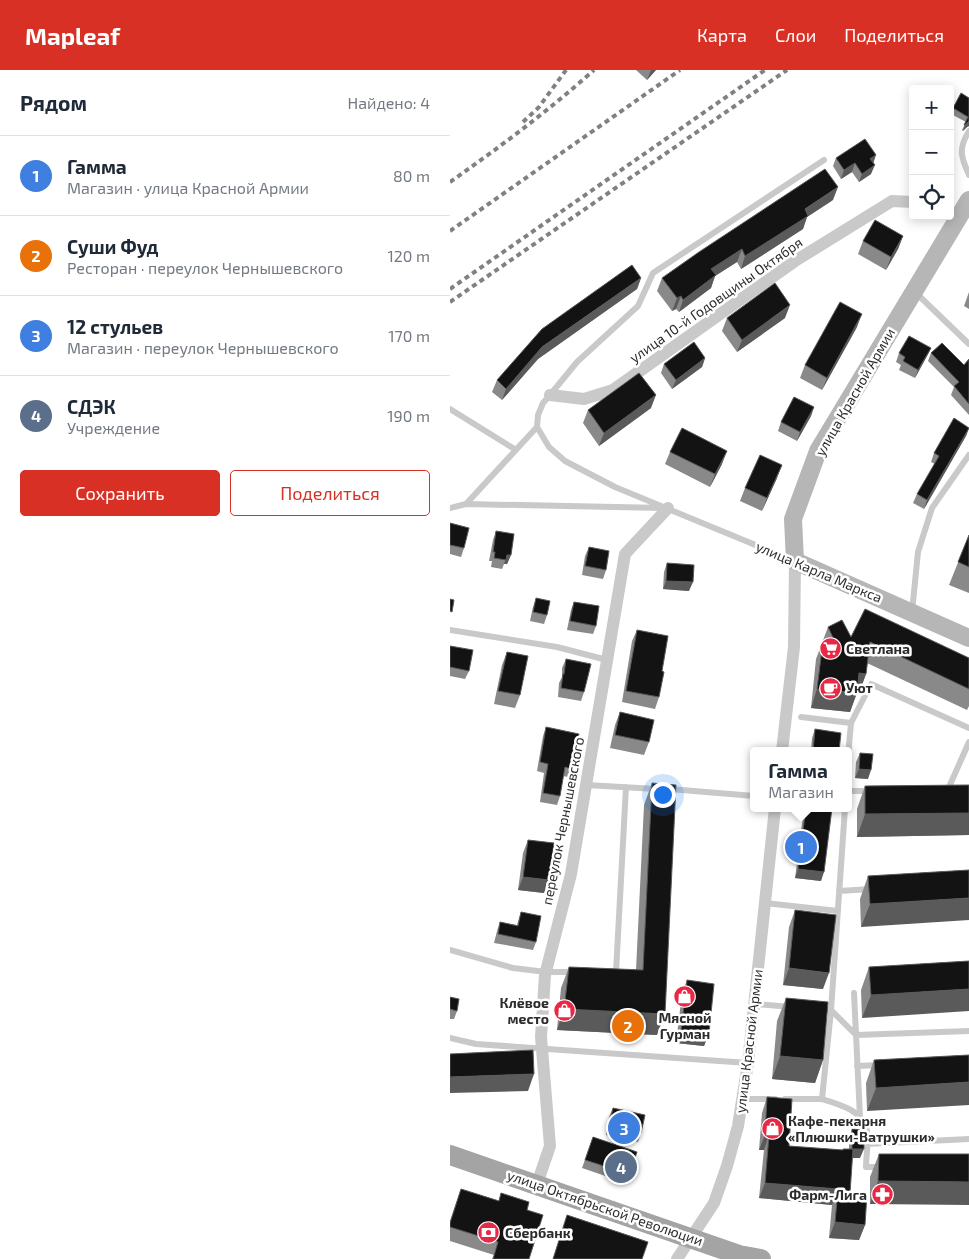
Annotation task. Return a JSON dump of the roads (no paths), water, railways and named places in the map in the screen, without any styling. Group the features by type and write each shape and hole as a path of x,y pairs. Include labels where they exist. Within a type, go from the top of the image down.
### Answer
{"main road":[{"name":"улица Красной Армии","path":"795,561 793,519 818,451 914,292 955,214 969,200"},
{"name":"улица Карла Маркса","path":"795,561 969,638"},
{"name":"улица Октябрьской Революции","path":"450,1154 739,1255 761,1259"}],"street":[{"name":"улица 10-й Годовщины Октября","path":"550,395 584,399 613,390 795,261 892,201 909,202"},
{"name":"переулок Чернышевского","path":"536,1184 550,1146 541,1037 546,972 571,874 625,554 668,508"},
{"name":"улица Красной Армии","path":"782,747 794,647 795,561"},
{"name":"улица Красной Армии","path":"677,1259 689,1238 714,1203 738,1126 755,1004 775,812"}],"lane":[{"path":"969,131 962,145 962,158 969,175"},
{"path":"466,504 537,427 538,416 543,403 577,362 638,306 653,272 824,160"},
{"path":"914,292 969,344"},
{"path":"450,409 516,450"},
{"name":"улица Карла Маркса","path":"537,427 549,447 565,461 615,487 795,561"},
{"path":"912,613 918,552 932,508 969,455"},
{"name":"улица Карла Маркса","path":"450,508 466,504 668,508"},
{"path":"450,630 556,647 607,660"},
{"path":"849,747 851,722 872,684 969,728"},
{"path":"800,717 851,722"},
{"path":"941,787 952,787 969,742"},
{"path":"586,785 750,796"},
{"path":"607,972 616,972 626,787"},
{"path":"852,791 874,790"},
{"path":"822,1099 831,1010 845,812"},
{"path":"839,891 876,888"},
{"path":"765,903 838,911"},
{"path":"450,950 513,968 546,972 581,972"},
{"path":"854,994 860,1117 867,1130 866,1167 894,1166"},
{"path":"755,1004 803,1008"},
{"path":"822,1010 831,1010 856,1035 969,1031"},
{"path":"450,1038 476,1044 748,1063"},
{"path":"858,1066 885,1065"},
{"path":"743,1099 822,1099 842,1105 860,1117"},
{"path":"867,1144 969,1139"}],"railway":[{"path":"523,122 539,107 566,70"},
{"path":"450,182 524,128 594,70"},
{"path":"450,231 680,70"},
{"path":"450,289 765,70"},
{"path":"450,302 787,70"}],"place":[{"name":"Светлана","path":"830,649"},
{"name":"Уют","path":"830,688"},
{"name":"Гамма","path":"801,847"},
{"name":"Мясной Гурман","path":"685,996"},
{"name":"Клёвое место","path":"565,1011"},
{"name":"Суши Фуд","path":"628,1026"},
{"name":"12 стульев","path":"624,1128"},
{"name":"Кафе-пекарня «Плюшки-Ватрушки»","path":"772,1129"},
{"name":"СДЭК","path":"621,1167"},
{"name":"Фарм-Лига","path":"883,1195"},
{"name":"Сбербанк","path":"489,1233"}]}
